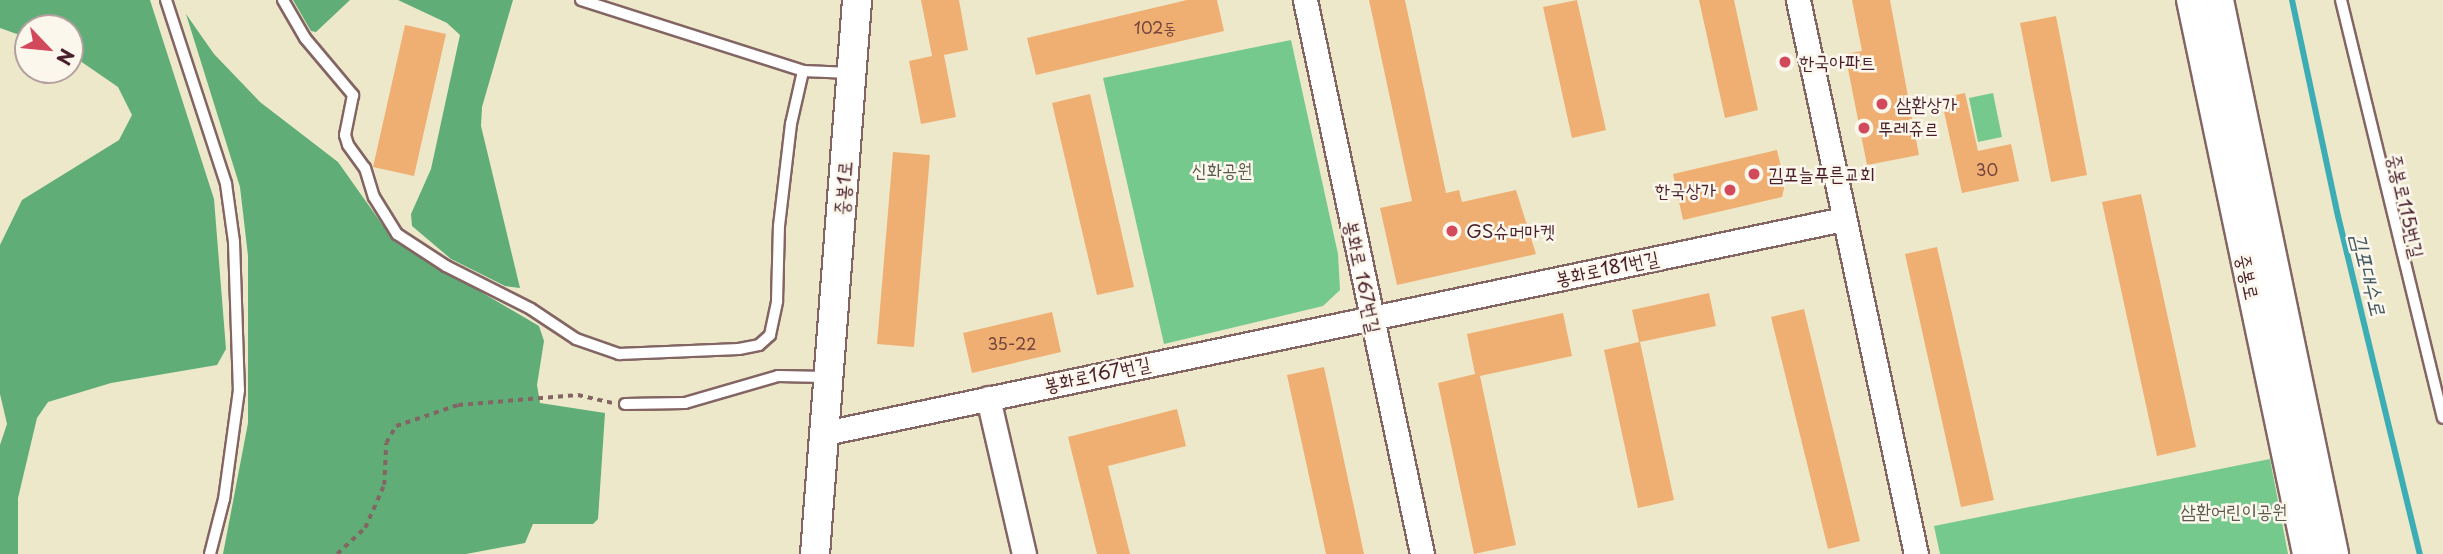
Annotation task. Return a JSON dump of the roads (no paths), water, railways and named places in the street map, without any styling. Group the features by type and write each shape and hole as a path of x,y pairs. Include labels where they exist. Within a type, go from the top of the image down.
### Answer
{"street":[{"name":"중봉1로","path":"822,552 825,433 857,0"},
{"name":"봉화로 167번길","path":"1305,0 1422,554"},
{"path":"1798,0 1916,554"},
{"name":"중봉로","path":"2191,0 2307,554"},
{"name":"중봉로","path":"2219,0 2334,554"},
{"name":"봉화로181번길","path":"1370,315 1843,219"},
{"name":"봉화로167번길","path":"825,433 1370,315"},
{"path":"988,397 1024,554"}],"lane":[{"path":"166,0 226,184 234,242 239,390 224,499 210,554"},
{"path":"283,0 304,38 353,95 348,145 365,167 374,197 397,234 446,266 531,309 576,339 619,354 739,349 759,345 770,335 777,301 779,226 791,124 803,71"},
{"path":"581,0 803,71 852,73"},
{"name":"중봉로115번길","path":"2341,0 2440,390 2443,418"},
{"path":"625,404 685,403 778,376 829,377"}],"waterway":[{"name":"김포대수로","path":"2292,0 2338,216 2420,554"}],"place":[{"name":"한국아파트","path":"1785,62"},
{"name":"삼환상가","path":"1882,104"},
{"name":"뚜레쥬르","path":"1864,128"},
{"name":"김포늘푸른교회","path":"1754,174"},
{"name":"한국상가","path":"1730,190"},
{"name":"GS슈머마켓","path":"1452,231"}],"park label":[{"name":"신화공원","path":"1222,170"},
{"name":"삼환어린이공원","path":"2234,511"}]}
